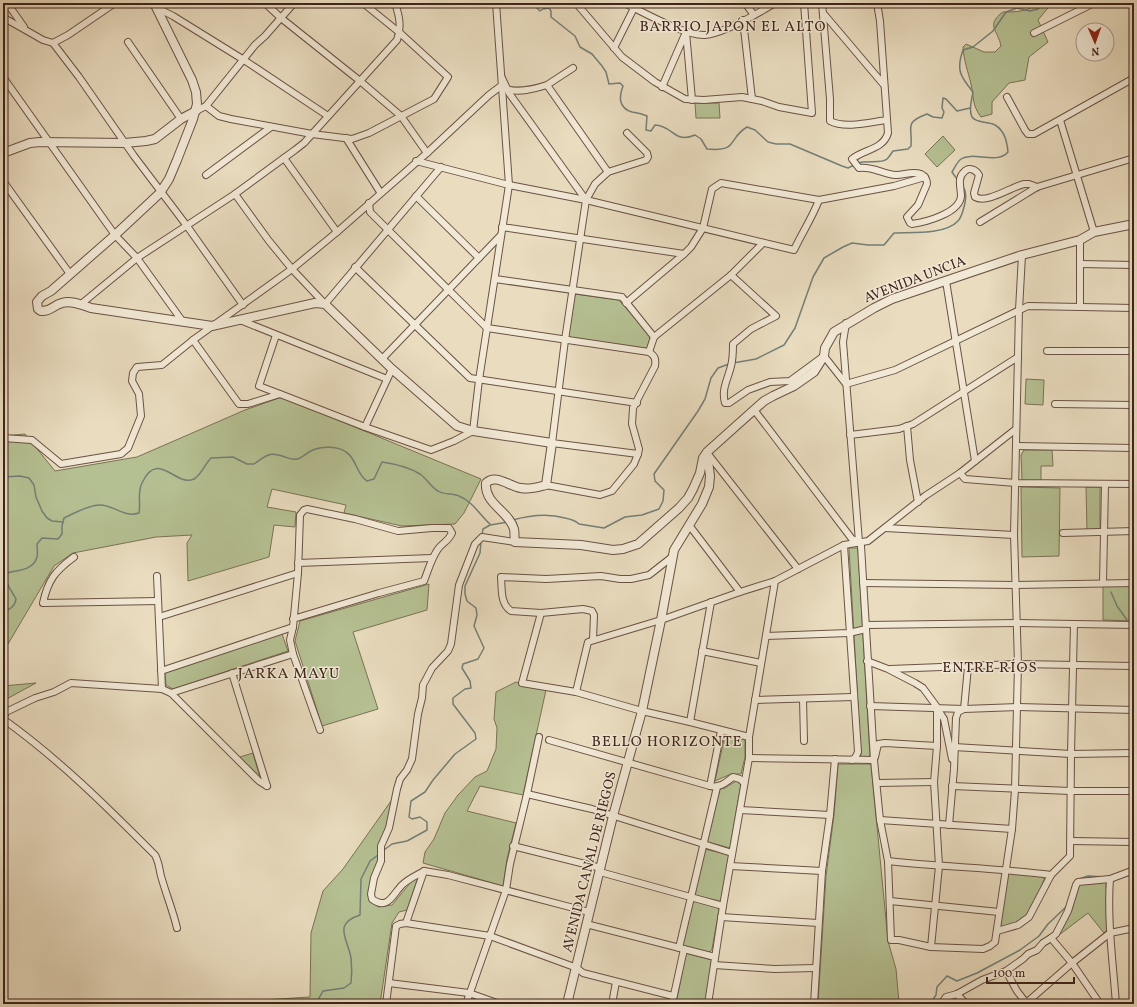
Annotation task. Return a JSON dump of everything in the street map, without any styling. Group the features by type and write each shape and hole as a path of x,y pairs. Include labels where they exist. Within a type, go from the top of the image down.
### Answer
{"street":[{"path":"6,3 25,29"},
{"path":"53,43 68,35 115,3"},
{"path":"265,3 281,18 401,116 427,152"},
{"path":"3,153 30,143 125,143 146,141 155,138 181,119 206,106 255,45 265,36 294,3"},
{"path":"206,106 219,116 271,127 346,138 360,137 434,99 448,77 400,33 363,3"},
{"path":"80,304 137,258 235,194 304,143 391,47 400,33 400,23 395,3"},
{"path":"473,431 479,380 509,185 504,87 501,74 496,3"},
{"path":"576,3 622,57 662,87 685,99 704,100 742,97 762,101 779,107 812,113 804,3"},
{"path":"624,3 686,32 696,34 712,34 754,15 775,3"},
{"path":"744,3 754,15"},
{"path":"822,3 830,99 830,121 846,125 887,120"},
{"path":"877,3 880,21 888,133 883,143 877,147 859,153 852,159 859,168 871,168 895,174 912,172 925,177 927,184 918,205 907,217 910,223 919,223 932,220 955,207 960,199 962,172 966,170 974,170 979,175 974,193 975,197 978,198 984,199 1024,184 1037,187"},
{"path":"1034,33 1094,3"},
{"path":"157,5 244,60 328,116"},
{"path":"157,5 192,80 198,97 196,111 178,160 160,193 115,235 39,299 37,306 41,311 45,312 61,303 73,302 91,308 212,326 315,302 325,304"},
{"path":"614,48 634,8"},
{"path":"823,12 884,85"},
{"path":"3,19 6,19 43,40 53,43 79,77 160,193 187,226 243,305"},
{"path":"743,20 752,99"},
{"path":"662,87 686,32"},
{"path":"686,32 692,100"},
{"path":"128,42 181,119"},
{"path":"3,438 32,440 61,464 121,454 128,448 141,416 139,394 132,381 133,373 137,368 162,365 193,340 292,269 337,232 489,95 504,87 514,91 519,91 547,85 573,68"},
{"path":"3,77 115,235 137,258 183,322"},
{"path":"1008,97 1025,130 1028,134 1034,134 1134,78"},
{"path":"547,85 608,172"},
{"path":"504,87 586,200"},
{"path":"1060,120 1094,232"},
{"path":"206,175 271,127"},
{"path":"546,485 564,340 586,200 595,184 608,172 646,160 648,157 647,153 627,133"},
{"path":"346,138 380,192"},
{"path":"284,158 337,232"},
{"path":"980,222 1037,187 1134,158"},
{"path":"416,161 509,185 586,200 794,250 805,227 814,213 819,200"},
{"path":"325,304 441,167"},
{"path":"626,304 691,247 703,228 712,189 721,183 819,200 894,186 925,177"},
{"path":"3,181 70,274"},
{"path":"235,194 268,242 325,304 392,369 457,426 473,431 638,454"},
{"path":"416,196 479,258"},
{"path":"368,203 370,212 387,230 487,328 649,352 654,355 656,360 655,366 634,408 632,424 639,449 638,454 634,464 612,491 600,495 546,485 529,489 519,488 494,479 489,480 486,483 489,497 514,528 515,542"},
{"name":"AVENIDA UNCIA","path":"707,452 755,411 764,401 794,386 814,372 824,356 828,340 834,332 846,323 874,308 892,300 1022,255 1080,240 1094,232 1134,224"},
{"path":"502,228 684,254"},
{"path":"382,359 501,235"},
{"path":"1080,240 1080,306"},
{"path":"649,352 654,338 731,275 763,243"},
{"path":"846,323 843,342 846,384 863,583 874,760 880,820 888,861 891,940 900,940 931,948 983,949 995,942 1012,829 1016,790 1018,664 1014,535 1019,310 1022,255"},
{"path":"1080,264 1134,265"},
{"path":"355,268 470,378 637,403"},
{"path":"731,275 776,316 751,329 733,344 731,367 724,386 723,395 725,403 729,403 748,390 770,382 790,381 824,356 846,384"},
{"path":"495,279 622,297 654,338"},
{"path":"946,281 975,461"},
{"path":"846,384 895,370 1028,306 1134,308"},
{"path":"240,320 387,379"},
{"path":"276,335 259,386 365,427 431,450 454,441 473,431"},
{"path":"193,340 239,404 248,404 280,394"},
{"path":"1047,351 1134,351"},
{"path":"850,435 899,429 913,424 1018,357"},
{"path":"365,427 392,369"},
{"path":"1055,404 1134,404"},
{"path":"755,411 852,539 860,544"},
{"path":"907,426 910,460 918,502"},
{"path":"576,692 588,642 661,620 775,581 844,545 860,544 868,541 936,488 960,473 1016,429"},
{"path":"1016,446 1134,448"},
{"path":"590,912 448,875 424,871 401,886 391,899 386,902 381,903 372,899 371,894 374,878 381,861 381,846 389,828 397,789 400,779 407,770 412,759 423,685 432,668 448,651 451,644 459,585 475,544 482,537 515,542 581,545 613,550 631,547 638,544 679,508 694,490 703,458 707,452 798,569"},
{"name":"AVENIDA CANAL DE RIEGOS","path":"567,1004 613,816 629,763 642,711 661,620 672,557 674,550 702,504 709,487 710,476 707,452"},
{"path":"960,473 965,479 1016,483 1134,484"},
{"path":"1103,583 1105,484"},
{"path":"293,619 424,581 432,558 438,548 449,539 452,533 449,528 398,530 307,509 302,512 300,515 298,573 293,619 293,627 290,640 293,654 320,730"},
{"path":"689,525 740,592"},
{"path":"886,528 1014,535"},
{"path":"1063,533 1134,531"},
{"path":"844,545 853,697 858,752 852,760"},
{"path":"74,557 60,568 47,587 43,603 158,601"},
{"path":"593,640 594,615 592,611 583,609 541,613 511,611 504,604 501,577 546,579 601,576 620,579 636,578 649,576 672,557"},
{"path":"298,563 432,558"},
{"path":"159,617 298,573"},
{"path":"157,576 162,689"},
{"path":"708,1004 721,917 749,758 749,737 775,581"},
{"path":"863,583 1015,585 1134,583"},
{"path":"690,722 711,602"},
{"path":"541,613 522,683 576,692 642,711 749,737"},
{"path":"766,636 850,633 866,627 1017,623 1134,625"},
{"path":"997,931 1018,925 1029,917 1051,875 1070,856 1072,664 1074,624"},
{"path":"161,671 293,627"},
{"path":"702,651 762,662"},
{"path":"171,694 293,654"},
{"path":"868,661 888,669 923,688 944,719 954,769"},
{"path":"888,669 1018,664 1134,666"},
{"path":"964,709 968,667"},
{"path":"177,928 161,875 159,863 155,855 62,766 3,719 6,712 35,698 54,692 71,683 162,689 171,694 259,781 267,786 232,673"},
{"path":"755,700 853,697"},
{"path":"803,699 804,741"},
{"path":"870,706 964,709 1018,707 1134,710"},
{"path":"931,948 939,866 934,782 937,746 937,707"},
{"path":"949,825 954,769 956,718 958,712 964,709"},
{"path":"672,1004 691,898 703,844 721,731"},
{"path":"466,1004 506,890 513,846 527,794 539,737"},
{"path":"549,740 713,786 725,784 733,777 740,779 744,783"},
{"path":"874,760 878,744 885,743 937,746"},
{"path":"954,747 1071,754 1134,752"},
{"path":"749,758 874,760"},
{"path":"814,1004 822,871 830,815 835,759"},
{"path":"877,783 934,782"},
{"path":"952,786 1016,790 1134,791"},
{"path":"527,794 613,816 732,853"},
{"path":"740,810 830,815"},
{"path":"880,820 1012,829"},
{"path":"1071,840 1134,842"},
{"path":"513,846 723,906"},
{"path":"888,861 939,866 1006,869 1051,875"},
{"path":"730,866 822,871"},
{"path":"941,1004 946,997 957,994 982,980 1006,971 1028,954 1037,950 1043,943 1056,934 1068,911 1078,882 1110,879 1134,870"},
{"path":"406,923 424,871"},
{"path":"1110,879 1110,933 1116,1004"},
{"path":"890,902 1000,912"},
{"path":"721,917 818,923"},
{"path":"386,1004 396,926 406,923 490,936 577,968 583,973 673,996"},
{"path":"586,924 715,957"},
{"path":"1006,971 1026,1004 1072,963 1110,933 1134,928"},
{"path":"1051,938 1072,963 1100,1004"},
{"path":"714,965 775,969 815,968"},
{"path":"612,1004 616,982"},
{"path":"388,983 469,993 500,1004"},
{"path":"957,994 966,1004"}],"green space":[{"path":"1037,3 1052,3 1038,20 1048,42 1029,57 1025,80 1009,83 992,102 992,114 981,117 975,105 963,47 966,44 984,52 995,52 1001,46 994,28 995,21 998,17 1003,12 1026,10"},
{"path":"695,103 719,103 720,118 696,118"},
{"path":"943,136 955,150 937,167 925,154"},
{"path":"575,294 619,300 650,336 648,350 568,339"},
{"path":"1026,379 1044,380 1043,405 1025,404"},
{"path":"282,397 481,479 464,513 455,524 402,526 344,513 346,505 272,489 267,507 296,512 295,527 274,525 269,557 188,581 187,543 192,535 156,537 73,553 54,566 8,644 3,645 3,436 25,434 55,471 137,457 245,410"},
{"path":"1024,450 1052,450 1053,466 1041,466 1041,482 1022,480 1021,455"},
{"path":"1021,487 1060,488 1059,556 1022,557"},
{"path":"1086,487 1100,487 1100,531 1087,531"},
{"path":"849,548 858,548 870,757 861,758"},
{"path":"429,584 427,610 353,632 378,709 322,726 295,641 300,621"},
{"path":"1103,586 1134,586 1134,621 1103,620"},
{"path":"282,634 288,651 173,689 166,685 165,673"},
{"path":"516,682 546,690 523,795 480,786 467,811 516,823 507,859 503,886 423,863 425,852 434,839 445,813 458,795 475,777 487,771 496,749 497,728 494,719 496,692"},
{"path":"36,683 3,701 3,686"},
{"path":"725,735 745,739 745,757 741,774 731,774 715,781"},
{"path":"253,754 260,777 240,757"},
{"path":"838,764 871,764 888,941 896,969 898,1004 818,1004 826,876 834,815"},
{"path":"736,781 741,784 730,848 707,842 720,789 725,788"},
{"path":"396,794 368,895 378,907 392,905 420,871 407,910 399,912 392,923 380,1004 263,1004 263,1000 310,997 311,933 323,891 343,869"},
{"path":"704,849 727,854 729,856 720,901 694,895"},
{"path":"1008,872 1045,877 1035,903 1023,920 1001,927 999,925"},
{"path":"1106,881 1108,929 1104,933 1088,913 1059,935 1078,887 1081,884"},
{"path":"696,901 717,907 719,910 712,949 707,953 685,947 682,944 692,902"},
{"path":"686,953 712,960 705,1004 676,1004"}],"waterway":[{"path":"957,179 952,172 961,159 972,156 991,158 998,157 1003,156 1008,152 1005,137 998,127 992,124 977,121 972,117 970,108 973,92 965,82 960,72 960,63 963,50 973,47 993,31 1006,12 1017,8 1030,11 1038,9 1042,3"},
{"path":"534,5 540,11 549,8 551,11 551,17 575,36 580,47 592,54 602,66 606,72 609,84 620,83 623,86 620,98 622,105 627,110 647,116 646,130 651,131 655,125 661,126 678,136 688,137 695,135 701,139 707,149 724,149 732,144 737,136 747,127 755,130 768,142 776,144 790,144 848,168 854,165"},
{"path":"858,163 878,162 888,158 893,151 908,149 911,146 912,123 927,114 933,117 942,118 944,112 942,108 943,98 946,99 957,111 970,108"},
{"path":"733,363 756,359 784,345 795,328 813,277 824,258 852,243 884,245 894,233 928,232 945,229 959,220 962,214 966,196 963,186"},
{"path":"513,520 533,516 558,516 571,519 579,524 604,528 625,517 642,515 659,509 663,501 664,490 655,481 654,474 698,411 705,399 711,378 718,368 729,364"},
{"path":"3,612 10,609 16,599 7,584 7,573 24,569 32,565 37,557 37,544 42,538 58,539 62,534 64,518 95,505 110,507 129,514 139,513 139,494 142,483 148,473 154,469 161,469 187,480 194,479 199,475 211,458 233,457 247,464 254,464 265,456 272,454 295,459 311,451 325,447 339,449 350,455 363,478 367,481 374,479 382,462 407,468 420,474 438,491 464,498 490,524"},
{"path":"3,477 20,476 29,478 34,485 36,497 47,518 52,521 63,522"},
{"path":"482,535 483,529 490,525 508,522"},
{"path":"384,850 392,844 407,841 427,830 427,822 420,817 412,819 409,817 411,801 425,792 455,754 476,739 475,733 453,704 453,698 465,689 471,688 470,681 462,668 463,664 478,659 484,648 474,626 477,615 476,608 467,601 465,594 465,586 480,553 481,541"},
{"path":"1111,592 1117,606 1127,620"},
{"path":"319,1004 319,998 323,991 344,988 351,983 351,958 345,938 344,928 346,923 360,915 361,879 370,861 378,855"},
{"path":"1079,879 1088,876 1105,877"},
{"path":"930,1004 936,995 937,987 947,976 957,981 977,973 1020,950 1039,936 1048,924 1067,906"}],"district":[{"name":"BARRIO JAPÓN EL ALTO","path":"733,27"},
{"name":"ENTRE RÍOS","path":"990,668"},
{"name":"JARKA MAYU","path":"289,674"},
{"name":"BELLO HORIZONTE","path":"667,742"}]}
